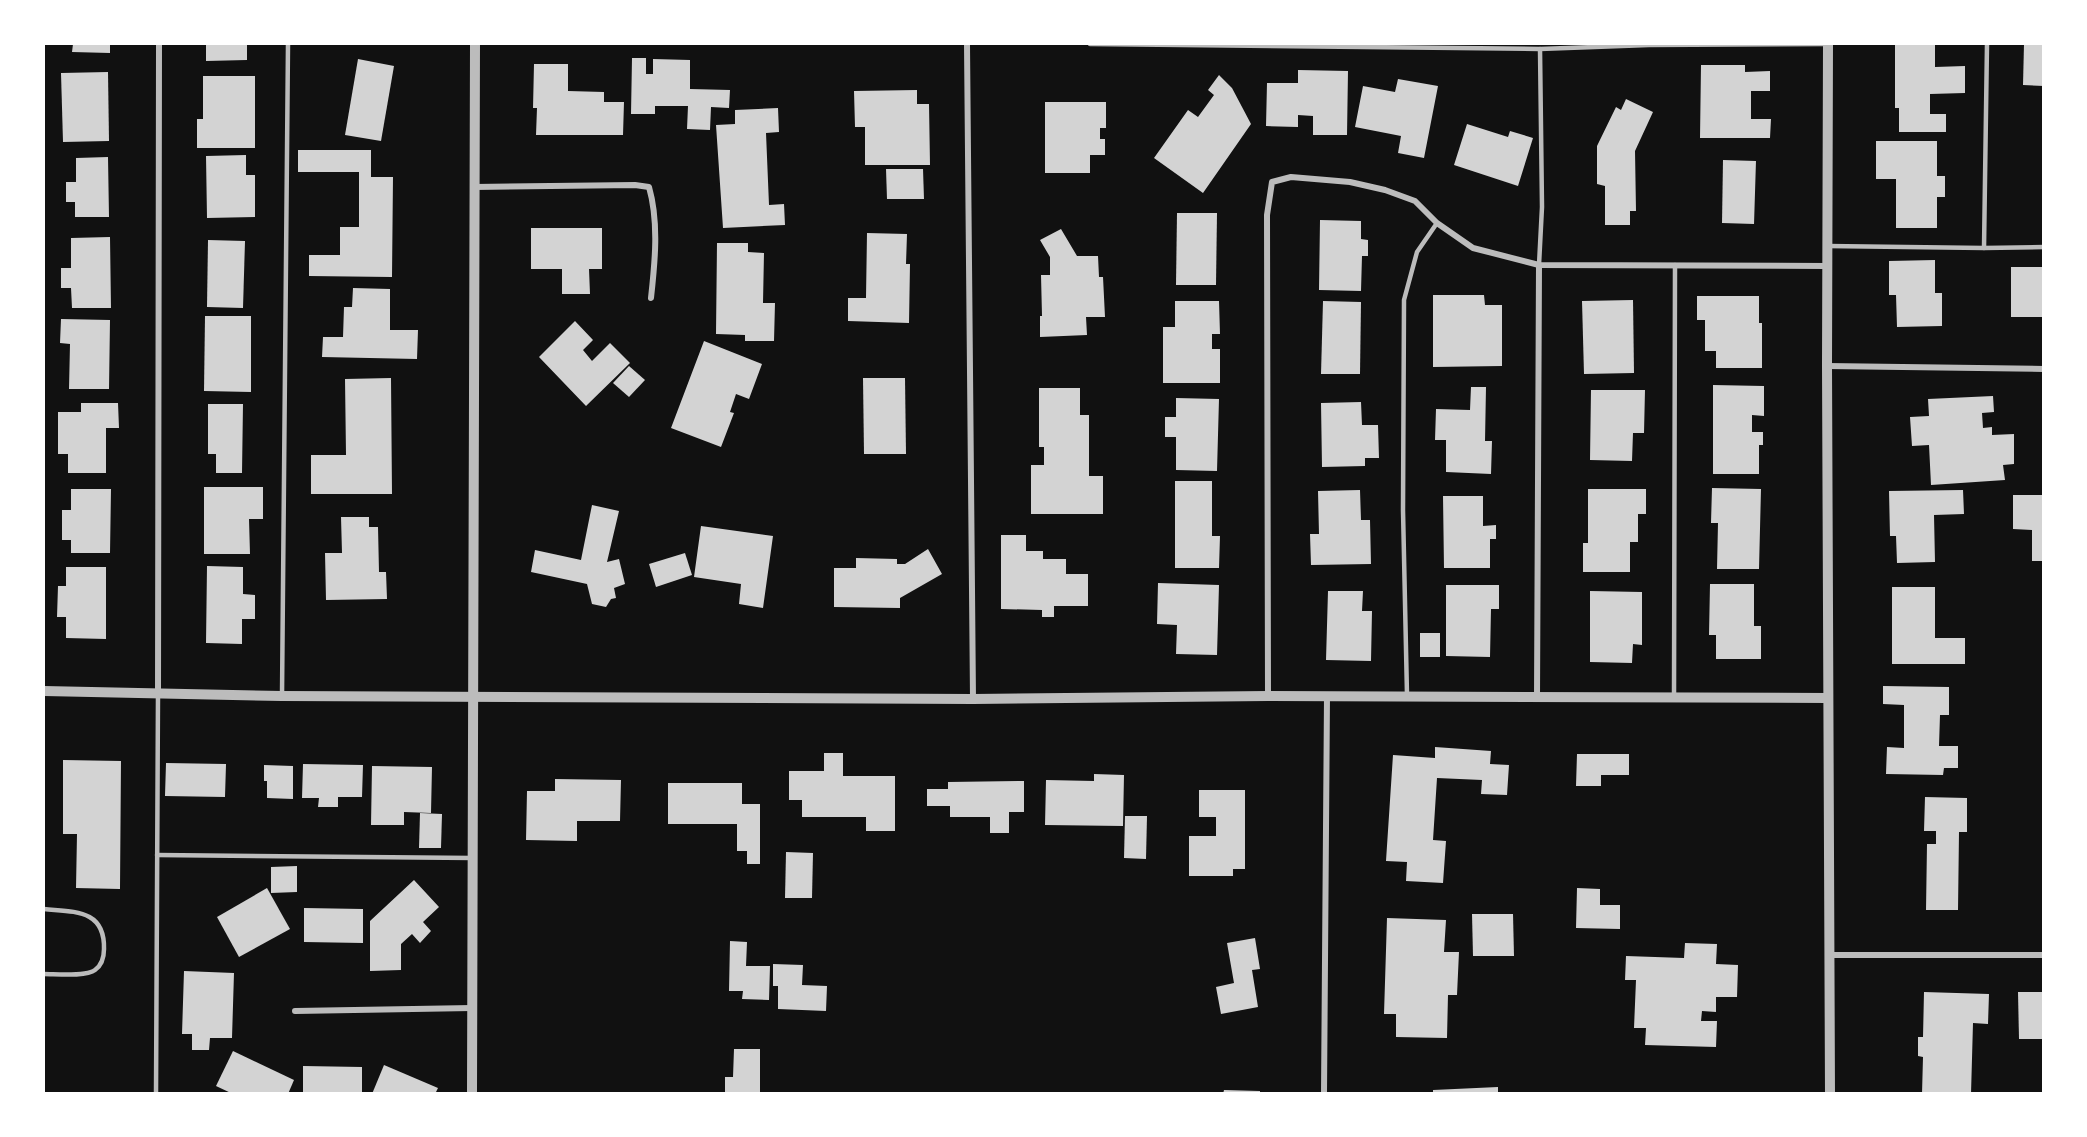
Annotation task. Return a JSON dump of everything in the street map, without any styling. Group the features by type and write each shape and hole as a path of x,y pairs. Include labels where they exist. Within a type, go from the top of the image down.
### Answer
{"street":[{"path":"158,692 159,44"},
{"path":"472,1094 475,44"},
{"path":"967,44 973,699"},
{"path":"1828,44 1830,1094"},
{"path":"1268,696 1267,215 1272,182 1291,177 1350,182 1385,190 1415,201 1437,223 1473,248 1539,265 1827,266"},
{"path":"474,187 635,185 649,188 653,202 654,253 651,298"},
{"path":"1537,697 1539,265"},
{"path":"1827,366 2043,369"},
{"path":"44,691 282,696 973,699 1268,696 1828,698"},
{"path":"1324,1094 1327,696"},
{"path":"1830,955 2043,956"},
{"path":"295,1011 472,1008"}],"lane":[{"path":"282,696 288,44"},
{"path":"1090,44 1540,49 1649,44 1828,44"},
{"path":"1984,248 1987,44"},
{"path":"1539,265 1542,207 1540,49"},
{"path":"1407,696 1403,510 1404,300 1417,252 1437,223"},
{"path":"1827,246 2043,247"},
{"path":"1674,697 1675,265"},
{"path":"156,1094 158,692"},
{"path":"157,855 473,858"},
{"path":"44,909 82,913 93,918 102,928 104,947 103,962 96,970 88,973 44,974"}],"building":[{"path":"73,44 110,44 110,53 72,52"},
{"path":"206,44 247,44 247,60 206,61"},
{"path":"1895,44 1935,44 1935,67 1965,66 1965,93 1930,94 1930,114 1946,114 1946,132 1899,132 1899,108 1895,108"},
{"path":"2024,44 2044,44 2044,86 2023,85"},
{"path":"632,58 646,58 646,74 653,74 653,59 690,60 690,89 730,90 729,108 711,107 710,130 687,129 688,106 655,106 655,114 631,114"},
{"path":"358,59 394,66 381,141 345,135"},
{"path":"534,64 568,64 568,91 604,92 604,102 624,102 623,135 536,135 537,108 533,108"},
{"path":"1701,65 1745,65 1745,72 1770,71 1770,91 1751,91 1751,119 1771,119 1770,138 1700,138"},
{"path":"1298,70 1348,71 1347,135 1313,135 1313,116 1298,115 1298,127 1266,126 1267,83 1298,83"},
{"path":"108,72 109,141 63,142 61,73"},
{"path":"1219,75 1232,88 1251,124 1203,193 1154,158 1188,110 1198,117 1214,95 1208,90"},
{"path":"203,76 255,76 255,148 197,148 197,119 203,119"},
{"path":"1398,79 1438,86 1424,158 1398,153 1401,136 1355,127 1363,86 1395,92"},
{"path":"917,90 917,104 929,104 930,165 865,165 865,127 855,127 854,91"},
{"path":"1626,99 1653,112 1635,151 1636,211 1630,211 1630,225 1605,225 1605,186 1597,184 1597,146 1616,107 1621,110"},
{"path":"1045,102 1106,102 1106,128 1100,128 1100,139 1105,139 1105,155 1090,155 1090,173 1045,173"},
{"path":"778,108 779,132 766,133 769,205 784,204 785,225 723,228 716,125 735,124 735,110"},
{"path":"1467,124 1508,137 1510,131 1533,138 1518,186 1454,165"},
{"path":"1876,141 1937,141 1937,176 1945,176 1945,197 1937,197 1937,228 1896,228 1896,179 1876,179"},
{"path":"298,150 371,150 371,177 393,177 392,277 309,276 309,255 340,255 340,227 359,227 359,172 298,172"},
{"path":"246,155 246,175 255,175 255,217 207,218 206,156"},
{"path":"108,157 109,217 75,217 75,202 66,202 66,182 76,182 76,158"},
{"path":"1723,160 1756,161 1754,224 1722,223"},
{"path":"886,169 923,169 924,199 887,199"},
{"path":"1177,213 1217,213 1216,285 1176,285"},
{"path":"1320,220 1361,221 1361,239 1368,240 1368,256 1362,256 1361,291 1319,290"},
{"path":"531,228 602,228 602,269 589,269 590,294 562,294 562,269 531,269"},
{"path":"1061,229 1077,256 1098,256 1099,277 1103,277 1105,317 1086,317 1087,335 1040,337 1041,275 1050,275 1050,257 1040,240"},
{"path":"867,233 907,234 906,264 910,264 909,323 848,321 848,298 866,298"},
{"path":"110,237 111,308 72,308 71,288 61,288 61,268 71,268 71,238"},
{"path":"208,240 245,241 243,308 207,307"},
{"path":"717,243 748,243 748,252 764,253 763,303 775,303 774,341 745,341 745,335 716,334"},
{"path":"1935,260 1935,293 1942,293 1942,326 1897,327 1896,295 1889,295 1889,261"},
{"path":"2011,267 2044,267 2044,317 2011,317"},
{"path":"353,288 390,289 390,330 418,330 417,359 322,357 323,337 343,337 344,307 352,307"},
{"path":"1433,295 1484,295 1485,305 1502,305 1502,366 1433,367"},
{"path":"1697,296 1759,296 1759,323 1762,323 1762,368 1716,368 1716,351 1705,351 1705,320 1697,320"},
{"path":"1633,300 1634,373 1584,374 1582,301"},
{"path":"1175,301 1219,301 1220,334 1212,334 1212,349 1220,349 1220,383 1163,383 1163,327 1175,327"},
{"path":"1323,301 1361,302 1360,374 1321,374"},
{"path":"205,316 251,316 251,392 204,391"},
{"path":"61,319 110,320 109,389 69,389 70,344 60,343"},
{"path":"575,321 593,340 583,350 592,361 610,343 630,363 586,406 539,357"},
{"path":"704,341 762,364 749,399 736,394 730,412 734,413 721,447 671,428"},
{"path":"629,366 645,380 629,397 613,383"},
{"path":"391,378 392,494 311,494 311,455 346,455 345,379"},
{"path":"863,378 905,378 906,454 864,454"},
{"path":"1713,385 1764,386 1764,416 1752,415 1752,432 1763,432 1763,445 1759,445 1759,474 1713,474"},
{"path":"1471,387 1486,387 1485,441 1492,441 1491,474 1446,472 1446,440 1435,440 1436,409 1470,410"},
{"path":"1039,388 1080,388 1080,415 1089,415 1089,476 1103,476 1103,514 1031,514 1031,465 1044,465 1044,447 1039,447"},
{"path":"1591,390 1645,390 1644,433 1633,433 1632,461 1590,460"},
{"path":"1993,396 1994,412 1982,413 1983,428 1992,427 1992,435 2014,434 2014,464 2003,465 2005,480 1931,485 1929,445 1912,446 1910,417 1929,416 1928,399"},
{"path":"1176,398 1219,399 1217,471 1176,470 1176,437 1165,437 1165,417 1176,417"},
{"path":"1361,402 1362,425 1378,425 1379,458 1365,458 1365,466 1322,467 1321,403"},
{"path":"81,403 118,403 119,428 106,428 106,473 68,473 68,454 58,454 58,412 81,412"},
{"path":"208,404 243,404 242,473 216,473 216,454 208,454"},
{"path":"1175,481 1212,481 1212,536 1220,536 1219,568 1175,568"},
{"path":"204,487 263,487 263,519 249,519 250,554 204,554"},
{"path":"1712,488 1761,489 1759,569 1717,569 1718,523 1711,523"},
{"path":"71,489 111,489 110,553 71,553 71,540 62,540 62,510 71,510"},
{"path":"1588,489 1646,489 1646,514 1638,514 1638,542 1630,542 1630,572 1583,572 1583,543 1588,543"},
{"path":"1360,490 1361,520 1370,520 1371,564 1311,565 1310,534 1319,534 1318,491"},
{"path":"1963,490 1964,514 1934,515 1935,562 1897,563 1896,536 1890,536 1889,491"},
{"path":"2013,495 2044,495 2044,561 2032,561 2032,530 2013,529"},
{"path":"1443,496 1483,496 1483,526 1496,525 1496,539 1490,539 1490,568 1444,568"},
{"path":"592,505 619,511 607,562 619,559 625,584 614,588 616,598 611,599 606,607 592,604 587,584 531,572 535,550 581,560"},
{"path":"341,517 369,517 369,527 378,527 379,572 386,572 387,599 326,600 325,553 342,553"},
{"path":"701,526 773,536 763,608 739,604 741,584 694,577"},
{"path":"1001,535 1026,535 1026,551 1043,551 1043,559 1066,559 1066,574 1088,574 1088,606 1054,606 1054,617 1042,617 1042,610 1001,609"},
{"path":"928,549 942,574 900,598 900,608 834,607 834,568 856,568 856,558 897,559 897,564 905,564"},
{"path":"685,553 692,575 656,587 649,564"},
{"path":"207,566 243,567 243,594 255,595 255,619 242,619 242,644 206,643"},
{"path":"66,567 106,567 106,639 66,638 66,617 57,617 58,586 66,586"},
{"path":"1158,583 1219,585 1217,655 1176,654 1177,625 1157,624"},
{"path":"1710,584 1754,584 1754,626 1761,626 1761,659 1716,659 1716,635 1709,635"},
{"path":"1446,585 1499,585 1499,609 1491,609 1490,657 1446,656"},
{"path":"1892,587 1935,587 1935,638 1965,638 1965,664 1892,664"},
{"path":"1328,591 1363,591 1362,611 1372,611 1371,661 1326,660"},
{"path":"1590,591 1642,592 1642,645 1633,644 1632,663 1590,662"},
{"path":"1420,633 1440,633 1440,657 1420,657"},
{"path":"1883,686 1949,687 1949,715 1940,715 1939,746 1958,746 1958,768 1944,768 1943,775 1886,774 1887,747 1904,748 1904,705 1883,704"},
{"path":"1435,747 1491,751 1490,764 1509,765 1507,795 1481,794 1482,780 1437,778 1433,840 1446,841 1443,883 1406,881 1407,862 1386,861 1393,755 1435,758"},
{"path":"824,753 843,753 843,776 895,776 895,831 866,831 866,817 802,817 802,800 789,800 789,771 824,771"},
{"path":"1577,754 1629,754 1629,775 1601,775 1601,786 1576,786"},
{"path":"63,760 121,761 120,889 76,888 77,834 63,834"},
{"path":"166,763 226,764 225,797 165,796"},
{"path":"303,764 363,765 362,797 338,797 338,807 318,807 319,798 302,798"},
{"path":"264,765 293,766 293,799 267,798"},
{"path":"372,766 432,767 431,813 404,812 404,825 371,825"},
{"path":"1094,774 1124,775 1123,826 1045,825 1046,780 1094,781"},
{"path":"555,779 621,780 620,821 577,821 577,841 526,840 527,791 555,791"},
{"path":"1024,781 1024,812 1009,812 1009,833 990,833 990,817 950,817 950,806 927,806 927,789 948,789 948,782"},
{"path":"668,783 742,783 742,804 760,804 760,864 747,864 747,851 737,851 737,824 668,824"},
{"path":"1199,790 1245,790 1245,869 1233,869 1233,876 1189,876 1189,836 1216,836 1216,817 1199,817"},
{"path":"1925,797 1967,798 1967,832 1959,832 1958,910 1926,910 1927,844 1936,844 1936,831 1924,831"},
{"path":"420,813 442,814 441,848 419,848"},
{"path":"1125,816 1147,816 1146,859 1124,858"},
{"path":"786,852 813,853 812,898 785,898"},
{"path":"297,866 297,892 271,893 271,867"},
{"path":"414,880 439,907 423,922 431,931 420,943 412,934 401,944 401,970 370,971 370,921"},
{"path":"267,888 290,929 239,957 217,917"},
{"path":"1577,888 1600,889 1600,905 1620,905 1620,929 1576,928"},
{"path":"304,908 363,909 363,943 304,942"},
{"path":"1472,914 1513,914 1514,956 1473,956"},
{"path":"1387,918 1446,920 1444,952 1459,952 1457,995 1448,995 1447,1038 1396,1037 1396,1014 1384,1014"},
{"path":"1255,938 1260,969 1252,970 1258,1007 1221,1014 1216,987 1234,983 1227,943"},
{"path":"730,941 747,942 746,966 770,966 769,1000 742,999 743,991 729,991"},
{"path":"1685,943 1717,944 1716,964 1738,965 1737,997 1716,997 1716,1012 1702,1011 1701,1021 1717,1021 1716,1047 1645,1045 1646,1028 1634,1028 1636,980 1625,980 1626,956 1684,958"},
{"path":"773,964 803,965 802,985 827,986 826,1011 778,1009 778,986 773,986"},
{"path":"184,971 234,973 232,1038 210,1038 209,1050 192,1050 192,1034 182,1034"},
{"path":"1924,992 1989,994 1988,1024 1973,1023 1971,1094 1922,1094 1923,1057 1918,1056 1918,1037 1923,1037"},
{"path":"2018,992 2044,992 2044,1039 2019,1039"},
{"path":"734,1049 760,1049 760,1094 725,1094 725,1077 733,1077"},
{"path":"233,1051 294,1080 288,1094 233,1094 216,1086"},
{"path":"384,1065 438,1088 435,1094 372,1094"},
{"path":"303,1066 362,1067 362,1094 303,1094"},
{"path":"1498,1087 1498,1094 1433,1094 1433,1090"},
{"path":"1224,1090 1260,1091 1260,1094 1223,1094"}]}
